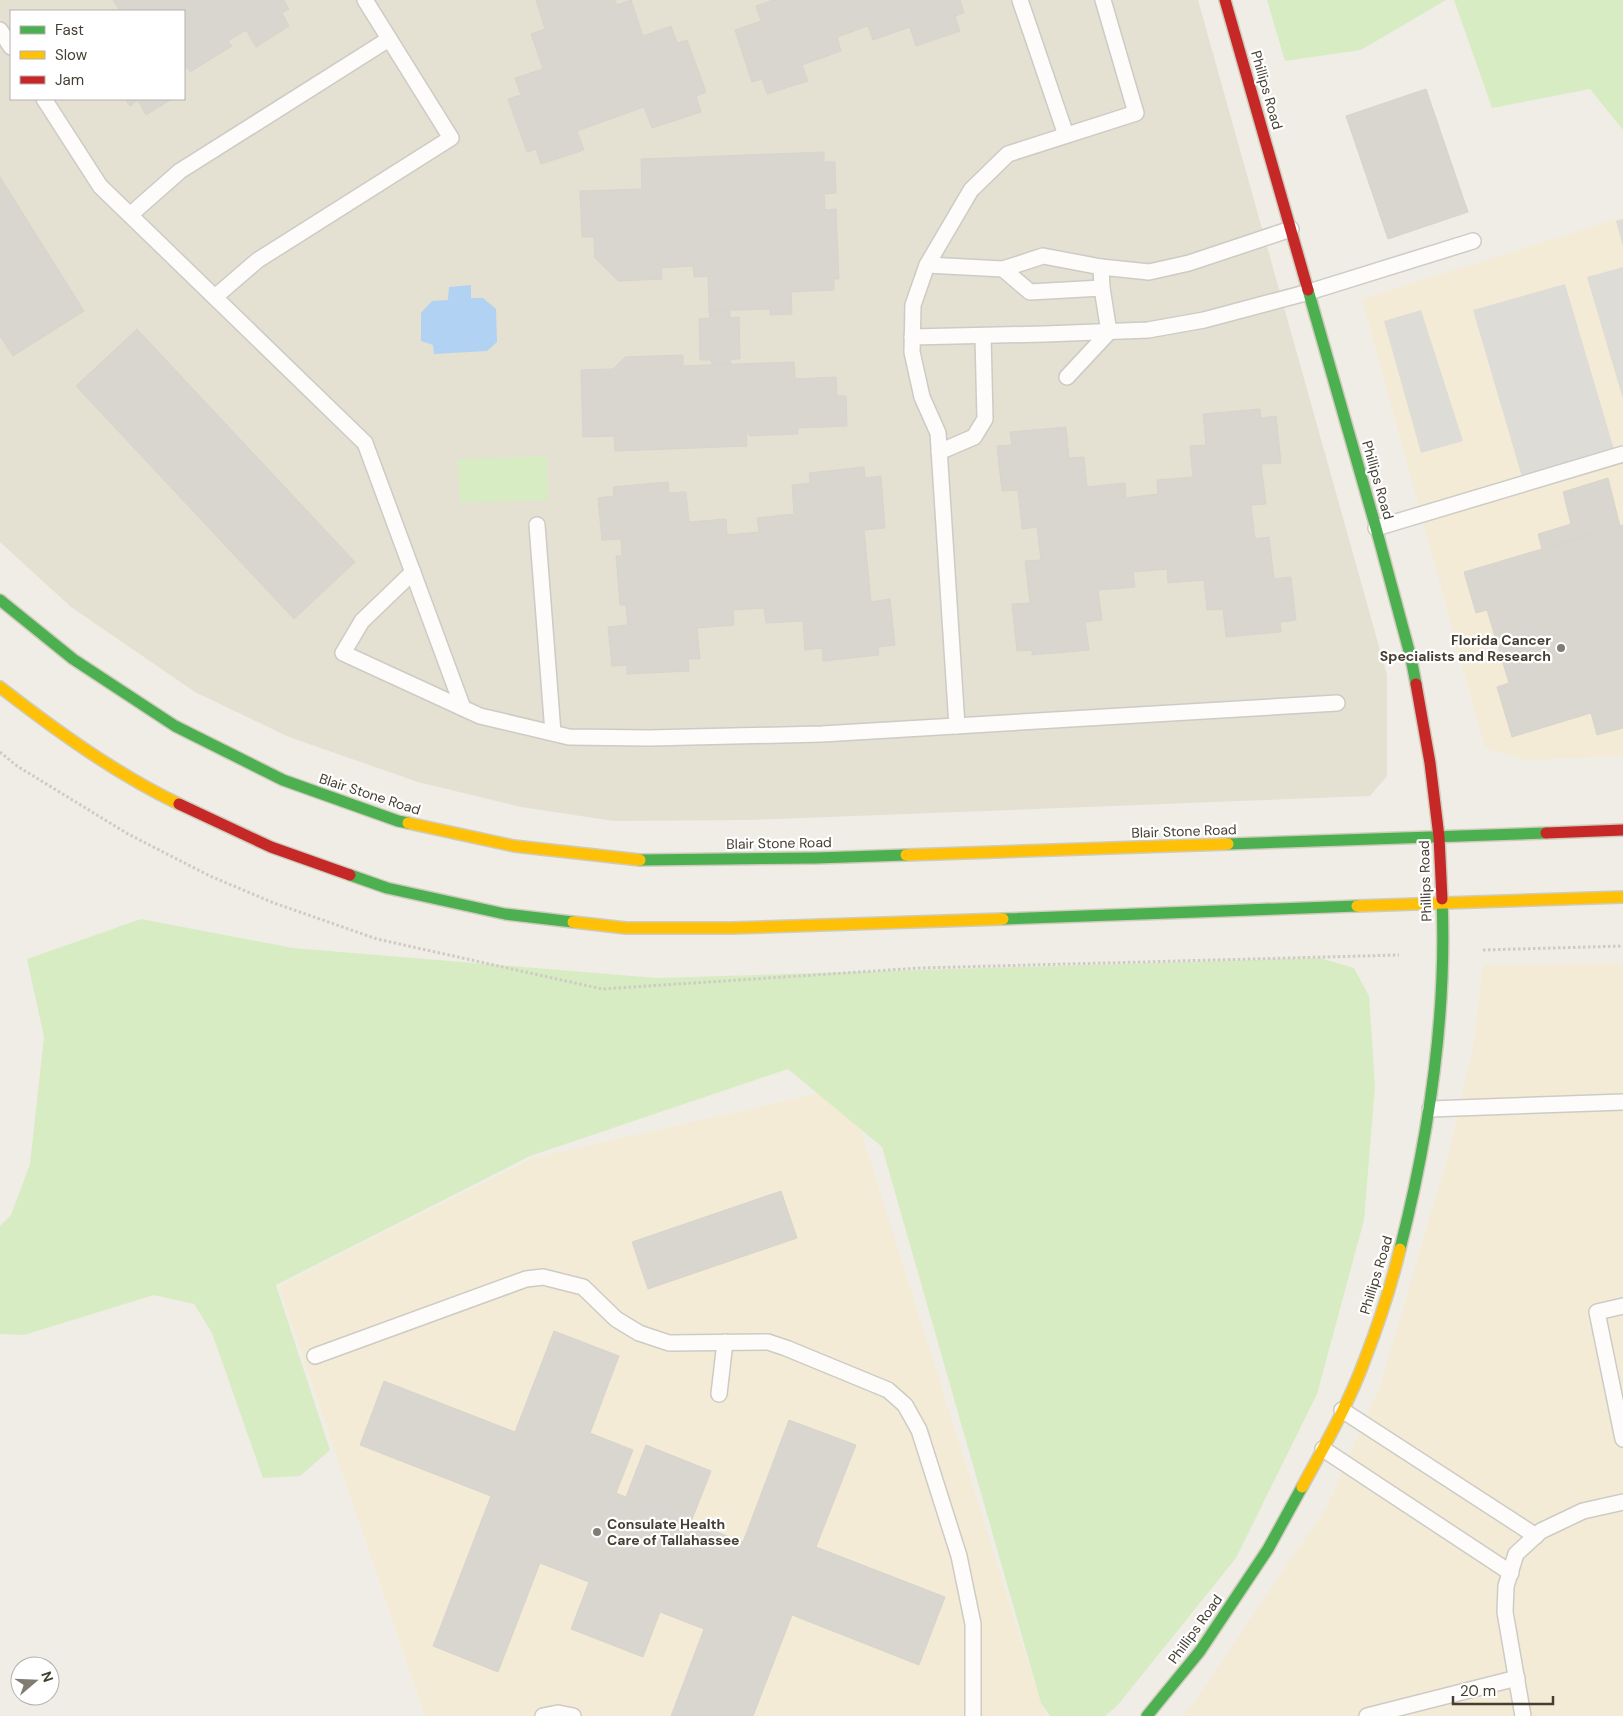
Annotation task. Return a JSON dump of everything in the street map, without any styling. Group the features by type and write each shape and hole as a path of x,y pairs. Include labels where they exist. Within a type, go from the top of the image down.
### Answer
{"main road":[{"name":"Phillips Road","path":"1154,1713 1200,1651 1268,1549 1324,1449 1365,1360 1394,1273 1414,1195 1430,1109 1442,1004 1442,904 1439,837 1430,763 1411,658 1376,528 1225,0"},
{"name":"Blair Stone Road","path":"0,600 73,659 175,726 283,780 398,821 514,846 650,861 826,858 1623,830"},
{"path":"0,687 45,722 150,790 272,847 387,888 505,914 626,928 732,928 1623,897"}],"lane":[{"path":"215,297 258,260 451,138 366,0"},
{"path":"1020,0 1066,135"},
{"path":"957,726 938,433 922,396 912,352 913,305 927,265 971,190 1008,154 1136,113 1103,0"},
{"path":"0,30 10,45"},
{"path":"130,215 180,171 390,39"},
{"path":"45,100 100,186 365,443 463,708"},
{"path":"927,265 1004,269 1043,256 1101,267 1149,272 1189,262 1291,229"},
{"path":"912,337 1148,330 1204,320 1309,292 1473,241"},
{"path":"1101,267 1102,288 1109,332"},
{"path":"1004,269 1030,292 1102,288"},
{"path":"1066,377 1109,332"},
{"path":"939,452 974,437 985,419 983,336"},
{"path":"1376,528 1623,454"},
{"path":"538,525 553,733"},
{"path":"413,572 362,621 343,653 480,716 569,737 649,738 822,734 1337,703"},
{"path":"1430,1109 1623,1102"},
{"path":"314,1356 526,1279 544,1277 582,1287 616,1319 639,1333 669,1343 768,1342 888,1390 905,1405 919,1430 959,1556 973,1624 973,1716"},
{"path":"1623,1306 1597,1312 1623,1439"},
{"path":"719,1394 725,1342"},
{"path":"1342,1410 1536,1536"},
{"path":"1324,1449 1511,1573"},
{"path":"1524,1716 1505,1612 1506,1586 1516,1554 1541,1531 1583,1512 1623,1502"},
{"path":"1367,1716 1517,1678"},
{"path":"543,1716 558,1713 574,1716"}],"path":[{"path":"1483,950 1623,946"}],"shaded area":[{"path":"0,0 1198,0 1387,675 1387,776 1370,796 750,820 614,821 521,807 418,782 289,737 195,692 71,607 0,542"},
{"path":"1623,217 1623,756 1526,760 1485,748 1362,299"},
{"path":"1623,219 1623,247 1616,221"},
{"path":"1623,267 1623,399 1587,277"},
{"path":"1565,284 1616,456 1524,484 1473,310"},
{"path":"1421,310 1463,441 1421,453 1384,321"},
{"path":"1623,963 1623,1716 1181,1716 1193,1704 1327,1506 1380,1386 1450,1149 1474,1041 1483,965"},
{"path":"847,1087 1045,1716 425,1716 279,1286 533,1158"}],"green space":[{"path":"1267,0 1446,0 1361,50 1285,61"},
{"path":"1454,0 1623,0 1623,130 1590,89 1492,108"},
{"path":"547,456 548,500 460,503 458,459"},
{"path":"141,919 293,948 657,978 1320,958 1354,968 1369,996 1375,1087 1364,1220 1317,1394 1236,1558 1117,1706 1105,1716 1050,1716 1041,1703 882,1147 788,1069 530,1156 276,1285 330,1450 300,1476 263,1478 212,1333 194,1304 154,1295 24,1335 0,1334 0,1226 11,1215 30,1164 44,1037 27,959"}],"water":[{"path":"471,285 471,298 483,298 496,309 497,342 487,351 434,354 433,345 421,341 421,313 432,301 448,300 449,287"}],"building":[{"path":"113,0 284,0 289,9 282,13 289,26 256,47 246,30 228,41 232,46 190,72 187,67 185,68 185,10 119,10"},
{"path":"536,0 615,0 617,5 631,0 643,36 671,26 677,43 687,40 706,92 696,96 701,112 652,128 644,107 577,131 584,150 541,164 536,149 527,152 508,99 521,95 515,78 543,69 531,34 545,29"},
{"path":"773,0 960,0 964,13 955,16 960,31 916,46 910,27 873,40 868,26 837,37 841,51 802,65 808,81 767,94 762,79 752,82 735,30 761,21 756,6"},
{"path":"1426,89 1468,212 1388,239 1346,116"},
{"path":"126,100 138,100 130,106"},
{"path":"138,100 170,100 146,115"},
{"path":"824,152 824,162 835,162 836,193 824,194 825,210 836,209 839,279 834,279 834,290 791,292 792,314 770,315 770,309 709,311 708,276 694,277 693,266 661,268 662,279 618,281 595,258 594,237 582,237 580,191 642,189 641,159"},
{"path":"0,177 84,311 13,356 0,336"},
{"path":"709,311 730,311 730,318 739,317 740,359 730,359 731,364 712,365 711,360 700,360 699,319 710,318"},
{"path":"137,329 355,562 294,619 76,386"},
{"path":"683,355 683,366 794,362 795,379 836,377 837,396 846,396 847,426 798,428 798,434 750,436 746,430 747,446 615,451 614,436 583,437 581,370 613,369 625,357"},
{"path":"1260,409 1261,418 1276,416 1281,463 1261,464 1266,504 1251,505 1255,539 1269,537 1274,579 1291,577 1296,620 1280,622 1281,632 1226,637 1223,609 1207,610 1204,580 1168,583 1167,569 1133,572 1135,587 1098,590 1102,620 1085,622 1089,650 1032,655 1032,650 1017,651 1012,604 1030,603 1025,561 1041,560 1037,527 1022,529 1018,490 1002,491 997,446 1012,445 1010,432 1066,427 1069,458 1084,457 1087,487 1125,483 1126,498 1158,494 1157,480 1193,477 1190,446 1206,445 1203,414"},
{"path":"864,467 865,478 881,476 885,528 864,530 871,602 890,599 895,645 878,647 879,655 823,661 822,648 805,650 803,621 766,623 764,608 733,610 734,625 697,628 700,659 688,659 689,671 627,674 627,665 612,666 608,627 628,625 626,605 620,605 616,556 622,556 621,539 602,540 598,498 614,496 613,487 668,482 669,493 686,492 689,522 726,519 727,535 759,532 757,518 794,514 792,485 810,483 809,473"},
{"path":"1608,478 1620,526 1542,549 1538,534 1571,524 1563,492"},
{"name":"Florida Cancer Specialists and Research","path":"1623,525 1623,728 1597,735 1591,713 1512,737 1497,687 1509,683 1487,610 1476,613 1464,572"},
{"path":"781,1191 797,1238 648,1289 632,1242"},
{"name":"Consulate Health Care of Tallahassee","path":"554,1331 619,1356 590,1433 633,1450 616,1493 626,1497 646,1445 711,1471 691,1522 743,1542 789,1420 856,1445 816,1547 945,1597 919,1665 792,1615 753,1716 671,1716 704,1629 660,1612 643,1657 571,1629 589,1582 540,1563 498,1672 433,1646 491,1496 360,1445 384,1381 515,1432"}],"traffic: fast":[{"path":"1308,290 1376,528 1411,658 1416,684"},
{"path":"0,600 73,659 175,726 283,780 408,823"},
{"path":"1228,844 1546,833"},
{"path":"640,860 906,855"},
{"path":"350,875 387,888 505,914 573,922"},
{"path":"1400,1249 1420,1163 1434,1076 1442,987 1442,899"},
{"path":"1003,919 1357,906"},
{"path":"1147,1716 1200,1651 1268,1549 1302,1487"}],"traffic: slow":[{"path":"0,687 86,750 132,779 179,804"},
{"path":"408,823 514,846 640,860"},
{"path":"906,855 1228,844"},
{"path":"1357,906 1623,897"},
{"path":"573,922 626,928 732,928 1003,919"},
{"path":"1302,1487 1352,1392 1375,1332 1400,1249"}],"traffic: jam":[{"path":"1225,0 1308,290"},
{"path":"1416,684 1430,763 1439,837 1442,899"},
{"path":"179,804 271,847 350,875"},
{"path":"1546,833 1623,830"}],"place":[{"name":"Florida Cancer Specialists and Research","path":"1561,648"},
{"name":"Consulate Health Care of Tallahassee","path":"597,1532"}]}
